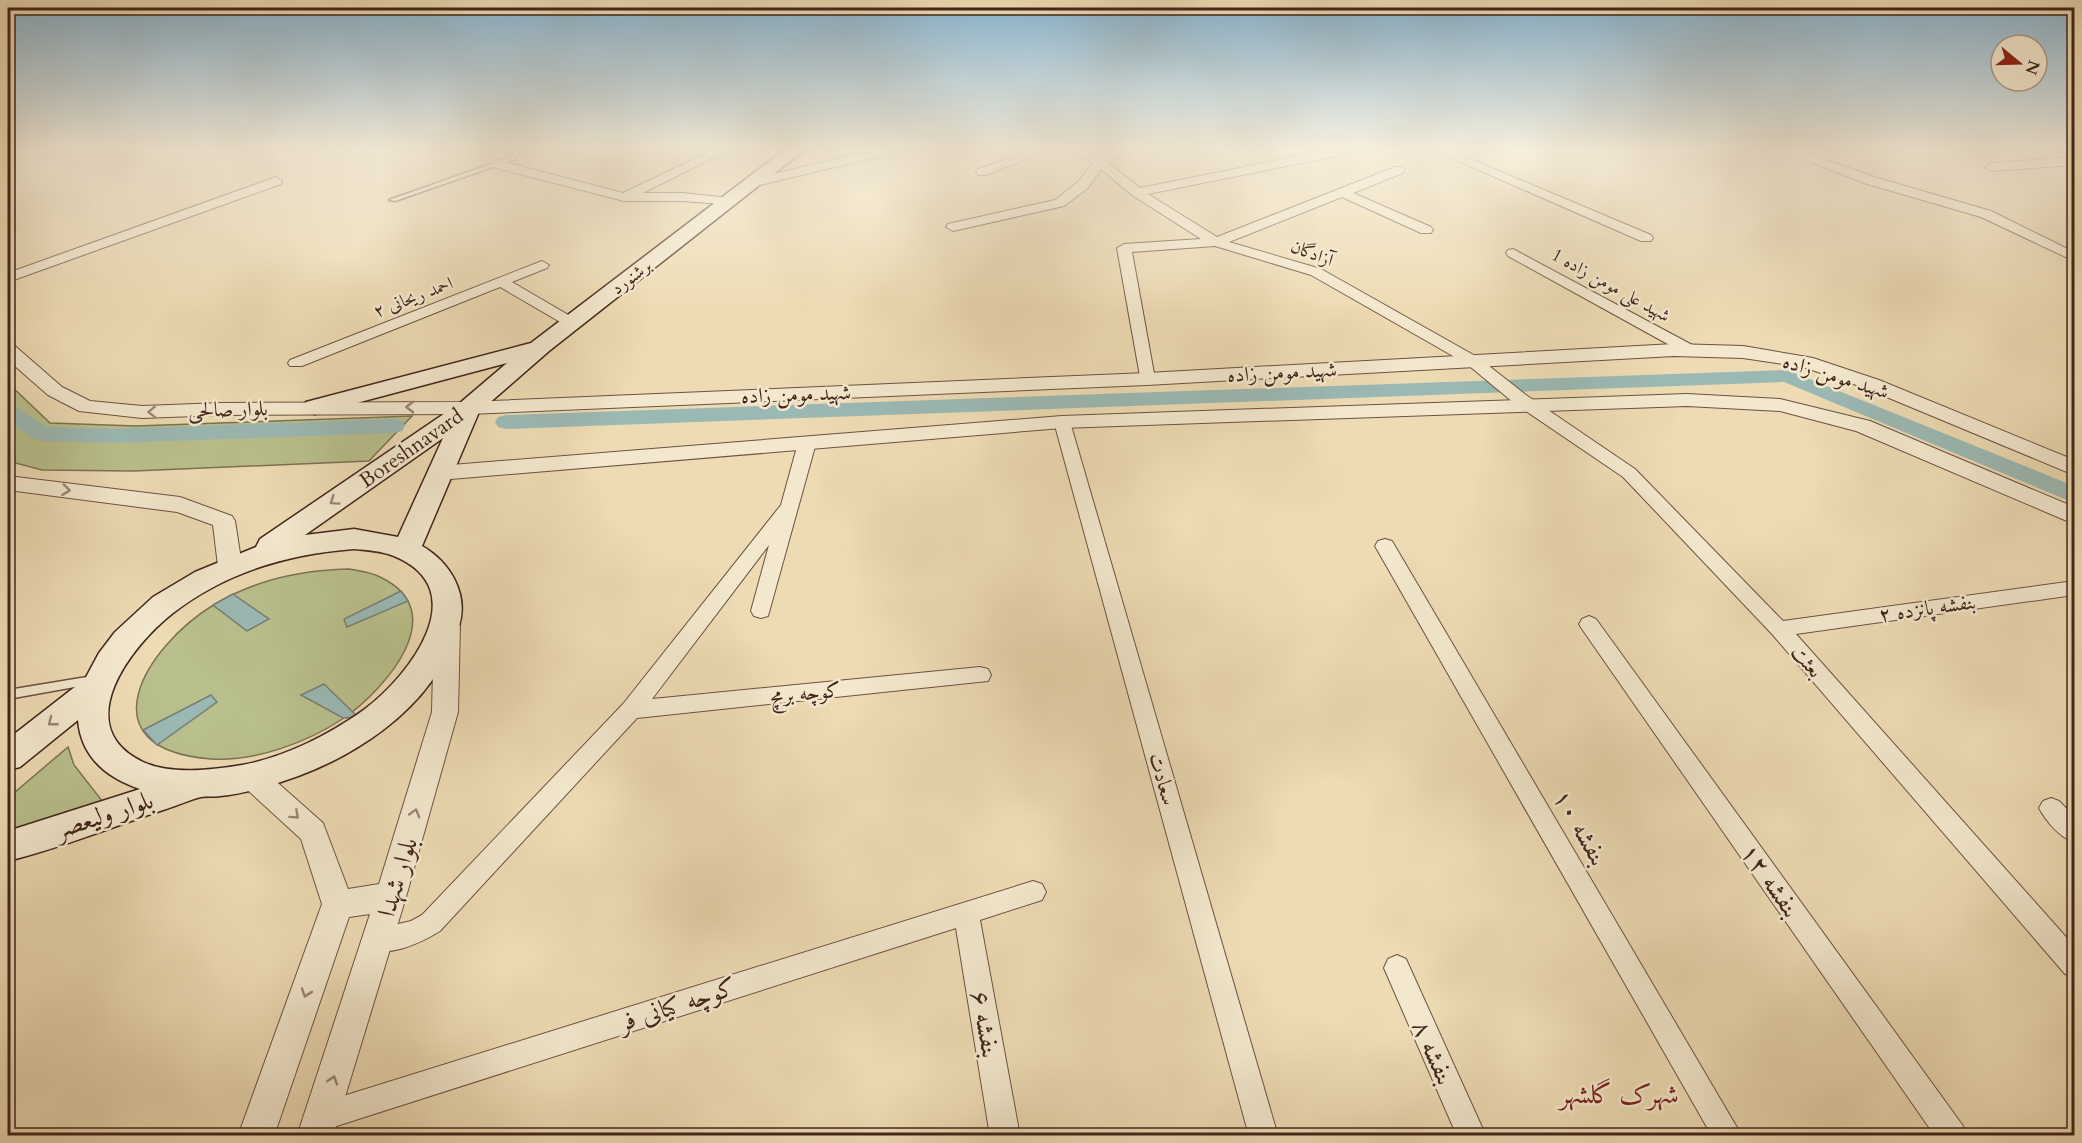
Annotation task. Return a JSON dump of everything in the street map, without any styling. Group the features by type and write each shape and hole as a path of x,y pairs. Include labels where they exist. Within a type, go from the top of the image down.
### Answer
{"main road":[{"name":"برشنورد","path":"469,408 541,346 727,203"},
{"path":"315,407 541,346"},
{"name":"Boreshnavard","path":"406,550 469,408"},
{"name":"Boreshnavard","path":"243,561 469,408"},
{"path":"354,539 382,543 406,550 433,568 442,583 447,599 447,613 443,632 425,668 401,696 378,717 329,747 294,763 251,776 201,783 152,779 116,763 104,751 96,737 92,714 99,683 109,662 129,636 154,612 184,591 243,561 290,546 354,539"},
{"path":"8,757 99,683"},
{"name":"بلوار ولیعصر","path":"8,846 201,783"}],"street":[{"path":"8,278 214,203"},
{"path":"953,227 1053,203"},
{"name":"آزادگان","path":"1155,203 1216,242 1316,272 1473,362 1490,375"},
{"path":"1147,379 1124,248 1216,242 1317,203"},
{"path":"1364,203 1426,230"},
{"path":"1564,203 1646,238"},
{"path":"1949,203 1986,214 2074,257"},
{"name":"شهید علی مومن زاده 1","path":"1513,253 1690,350"},
{"name":"احمد ریحانی ۲","path":"296,363 503,283 542,265"},
{"path":"503,283 572,323"},
{"name":"بلوار صالحی","path":"8,350 55,390 86,407 142,412 315,407 469,408"},
{"name":"شهید مومن زاده","path":"469,408 1147,379 1690,350 1743,352 1806,362 1872,384 2074,468"},
{"name":"بعثت","path":"1490,375 1528,404 1629,472 1779,629 2074,965"},
{"path":"439,473 1062,422 1687,400 1780,405 1863,426 2074,516"},
{"name":"سعادت","path":"1062,422 1264,1136"},
{"path":"761,611 807,443"},
{"path":"8,483 180,505 224,521 243,561"},
{"path":"378,940 416,932 431,923 631,710 789,507"},
{"name":"بنفشه ۱۰","path":"1385,546 1728,1136"},
{"name":"بنفشه پانزده ۲","path":"1779,629 2074,588"},
{"name":"بلوار شهدا","path":"318,1126 378,940 445,712 447,613"},
{"name":"بنفشه ۱۲","path":"1589,624 1953,1136"},
{"name":"کوچه برمچ","path":"631,710 980,675"},
{"path":"251,776 313,832 338,904 256,1136"},
{"path":"2051,808 2074,832"},
{"name":"کوچه کیانی فر","path":"318,1126 1033,892"},
{"path":"338,904 391,897"},
{"name":"بنفشه ۶","path":"966,913 1005,1136"},
{"name":"بنفشه ۸","path":"1397,968 1472,1136"}],"lane":[{"path":"8,696 99,683"}],"green space":[{"path":"8,383 50,423 136,426 412,416 369,461 134,471 42,470 8,461"},
{"path":"349,569 380,577 401,592 411,610 412,629 405,650 393,670 360,705 344,718 314,735 281,749 245,757 211,759 172,751 148,737 137,717 138,694 149,669 166,645 189,623 231,595 263,582 314,571"},
{"path":"68,747 74,765 103,802 8,833 8,798"}],"water":[{"path":"401,591 408,601 347,627 344,619"},
{"path":"233,594 269,619 247,631 213,605"},
{"path":"324,684 358,717 343,718 301,695"},
{"path":"211,695 217,702 157,745 143,730"}],"waterway":[{"path":"506,422 1787,376 2074,495"},
{"path":"8,412 42,434 113,436 394,426"}],"district":[{"name":"شهرک گلشهر","path":"1619,1094"}]}
